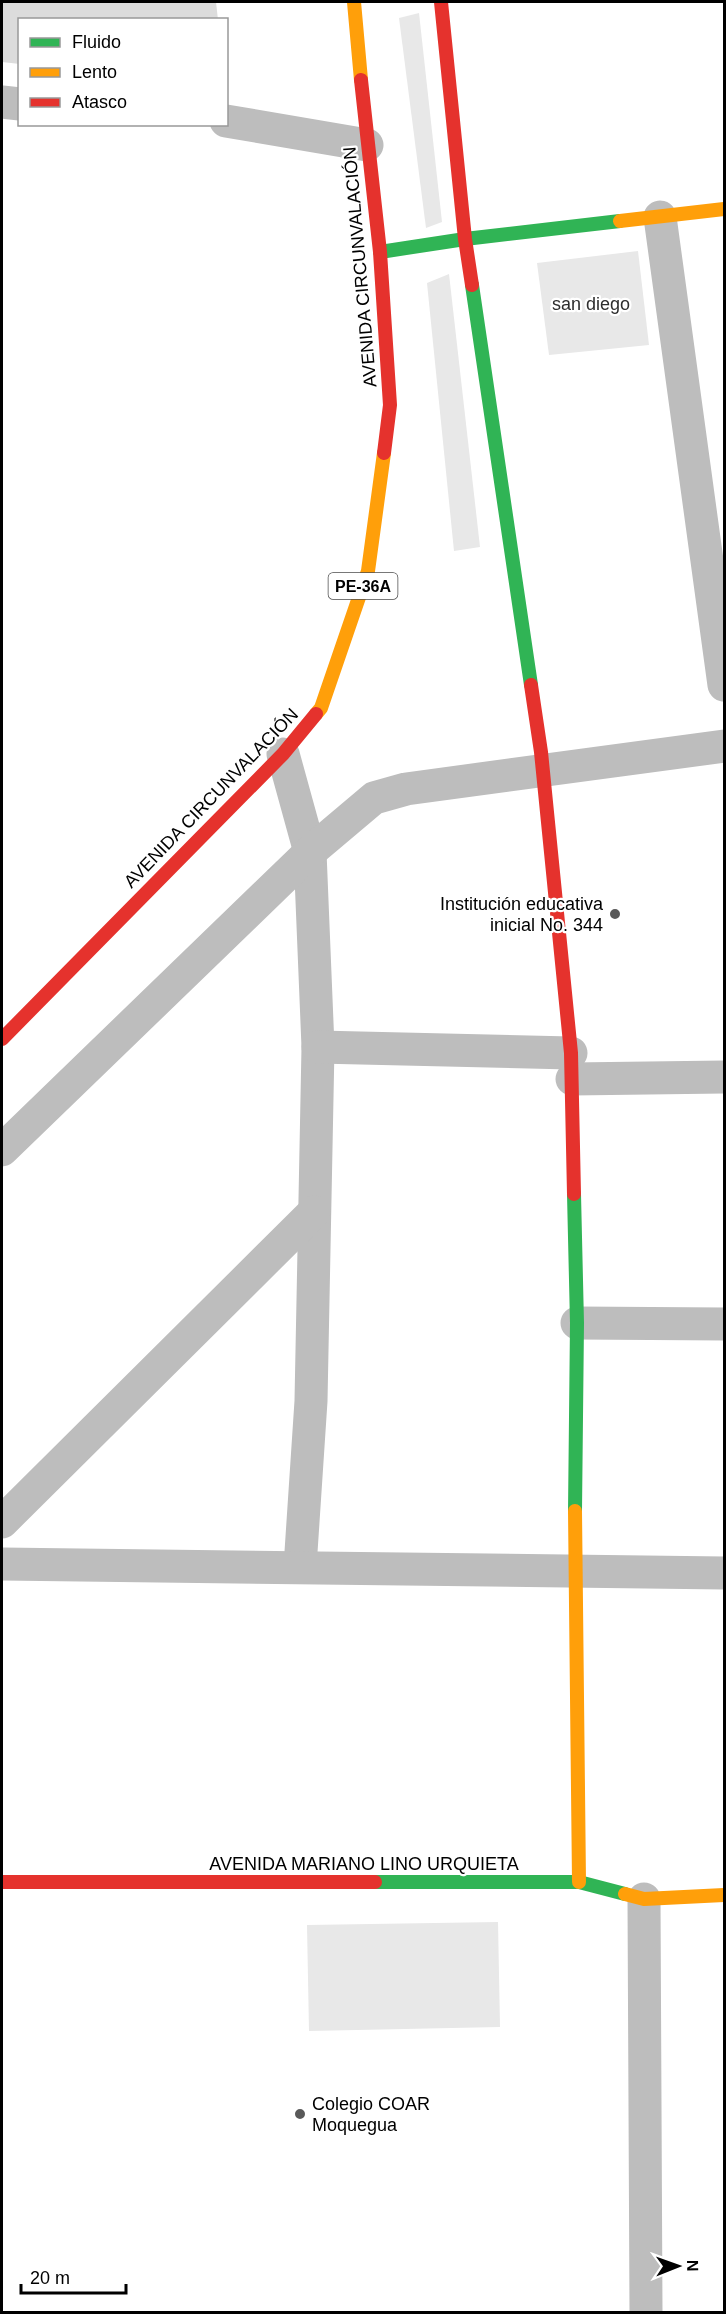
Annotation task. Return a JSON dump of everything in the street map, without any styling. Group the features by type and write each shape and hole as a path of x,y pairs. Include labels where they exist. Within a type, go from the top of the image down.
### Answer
{"main road":[{"name":"AVENIDA CIRCUNVALACIÓN","path":"2,1039 284,754 321,708 368,571 390,405 380,252 366,145 354,2"},
{"path":"441,2 465,239 543,770 571,1066 577,1323 574,1571 579,1882"},
{"path":"380,252 465,239 724,209"},
{"name":"AVENIDA MARIANO LINO URQUIETA","path":"2,1882 579,1882 644,1899 724,1895"}],"street":[{"path":"2,102 18,104"},
{"path":"228,121 366,145"},
{"path":"660,217 724,685"},
{"path":"2,1150 310,852 374,798 406,789 724,746"},
{"path":"284,754 310,852 318,1047 311,1401 300,1568"},
{"path":"318,1047 724,1077"},
{"path":"2,1522 314,1212"},
{"path":"577,1323 724,1324"},
{"path":"2,1564 724,1573"},
{"path":"644,1899 646,2313"}],"green space":[{"path":"419,13 442,222 426,228 399,18"},
{"name":"san diego","path":"638,251 649,345 549,355 537,263"},
{"path":"449,274 480,547 454,551 427,283"},
{"path":"498,1922 500,2027 309,2031 307,1925"}],"building":[{"path":"2,2 216,2 218,18 18,18 18,64 2,62"}],"traffic: fast":[{"path":"380,252 465,239 620,221"},
{"path":"472,285 531,685"},
{"path":"574,1194 577,1323 575,1511"},
{"path":"375,1882 579,1882 625,1894"}],"traffic: slow":[{"path":"354,2 361,80"},
{"path":"620,221 724,209"},
{"path":"316,714 321,708 368,571 384,453"},
{"path":"575,1511 579,1882"},
{"path":"625,1894 644,1899 724,1895"}],"traffic: jam":[{"path":"441,2 465,239 472,285"},
{"path":"361,80 380,252 390,405 384,453"},
{"path":"531,685 541,752 571,1053 574,1194"},
{"path":"2,1039 283,754 316,714"},
{"path":"2,1882 375,1882"}],"place":[{"name":"Institución educativa inicial No. 344","path":"615,914"},
{"name":"Colegio COAR Moquegua","path":"300,2114"}]}
